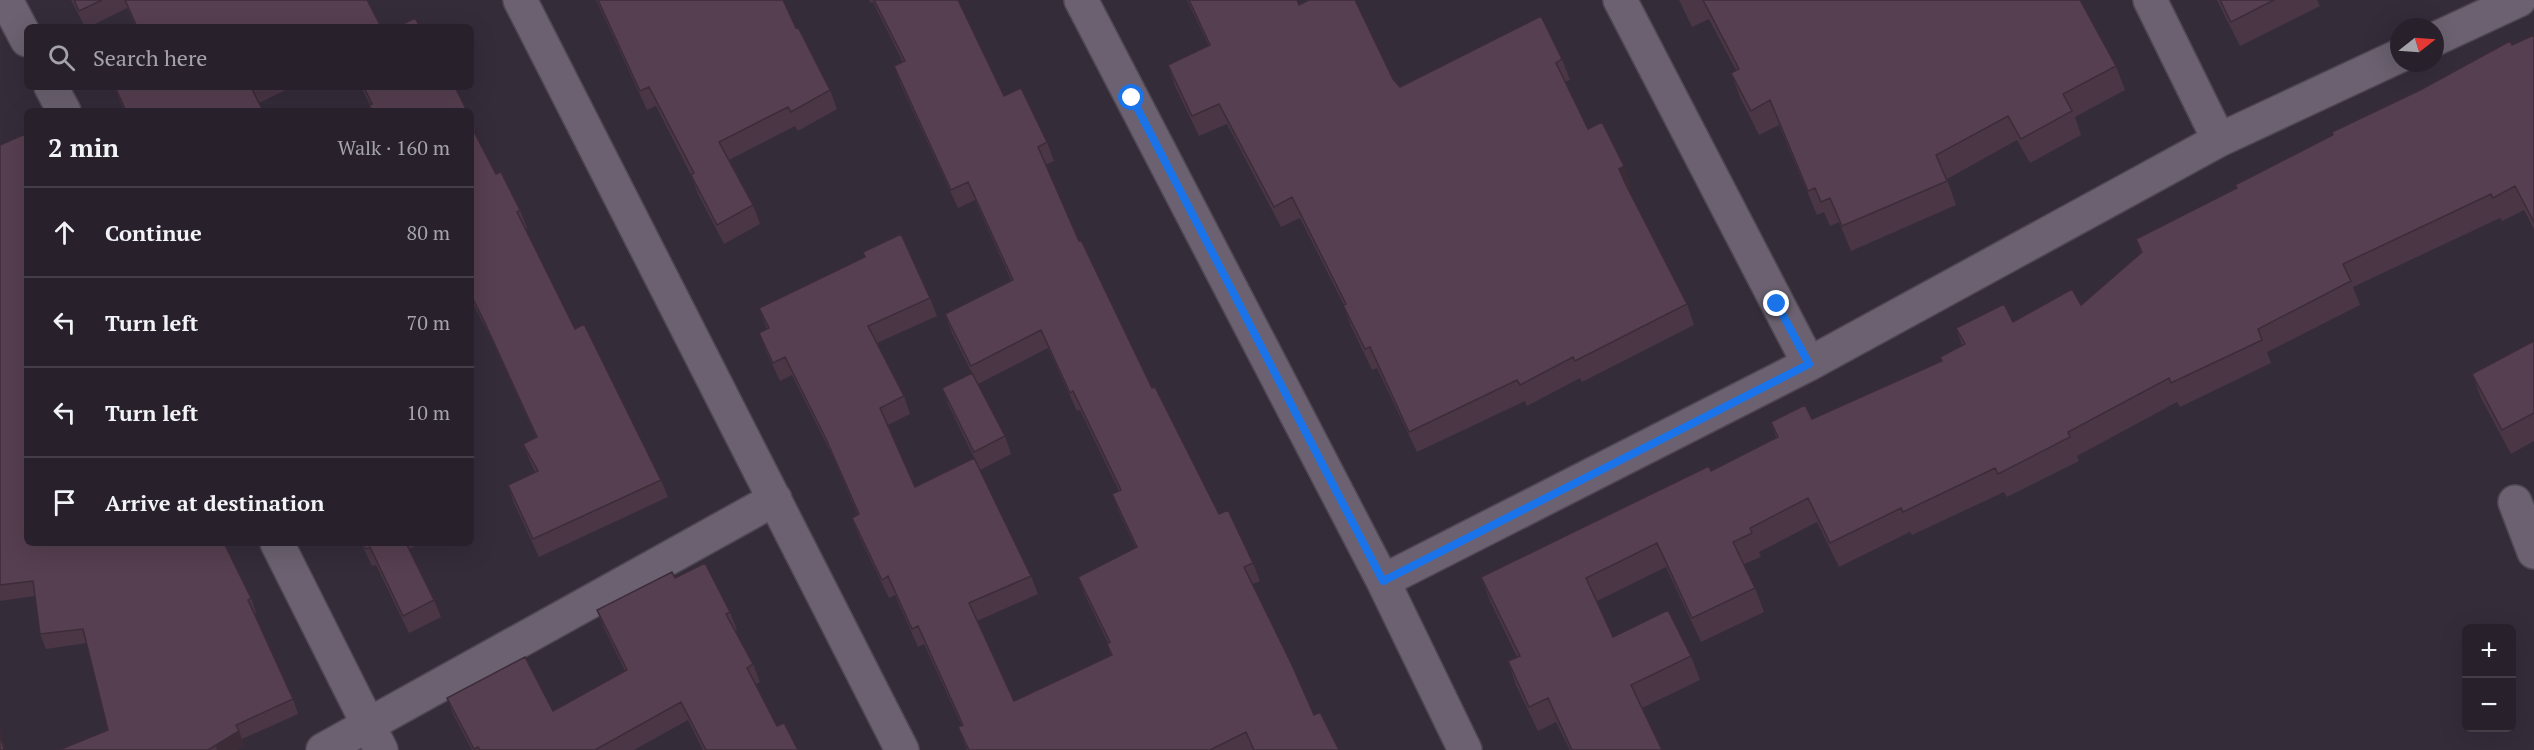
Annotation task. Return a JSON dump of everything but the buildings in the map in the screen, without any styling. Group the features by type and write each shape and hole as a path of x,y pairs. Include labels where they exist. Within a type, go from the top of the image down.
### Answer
{"street":[{"path":"6,0 24,34"},
{"path":"520,0 902,750"},
{"path":"1081,0 1383,581 1465,750"},
{"path":"1620,0 1809,364"},
{"path":"2150,0 2219,140"},
{"path":"2444,35 2519,0"},
{"path":"1383,581 1809,364 2219,140 2390,60"},
{"path":"53,90 62,108"},
{"path":"323,750 374,738 775,499"},
{"path":"2515,502 2534,552"},
{"path":"278,546 374,738"}],"route":[{"path":"1132,98 1383,581 1809,364 1777,304"}]}
